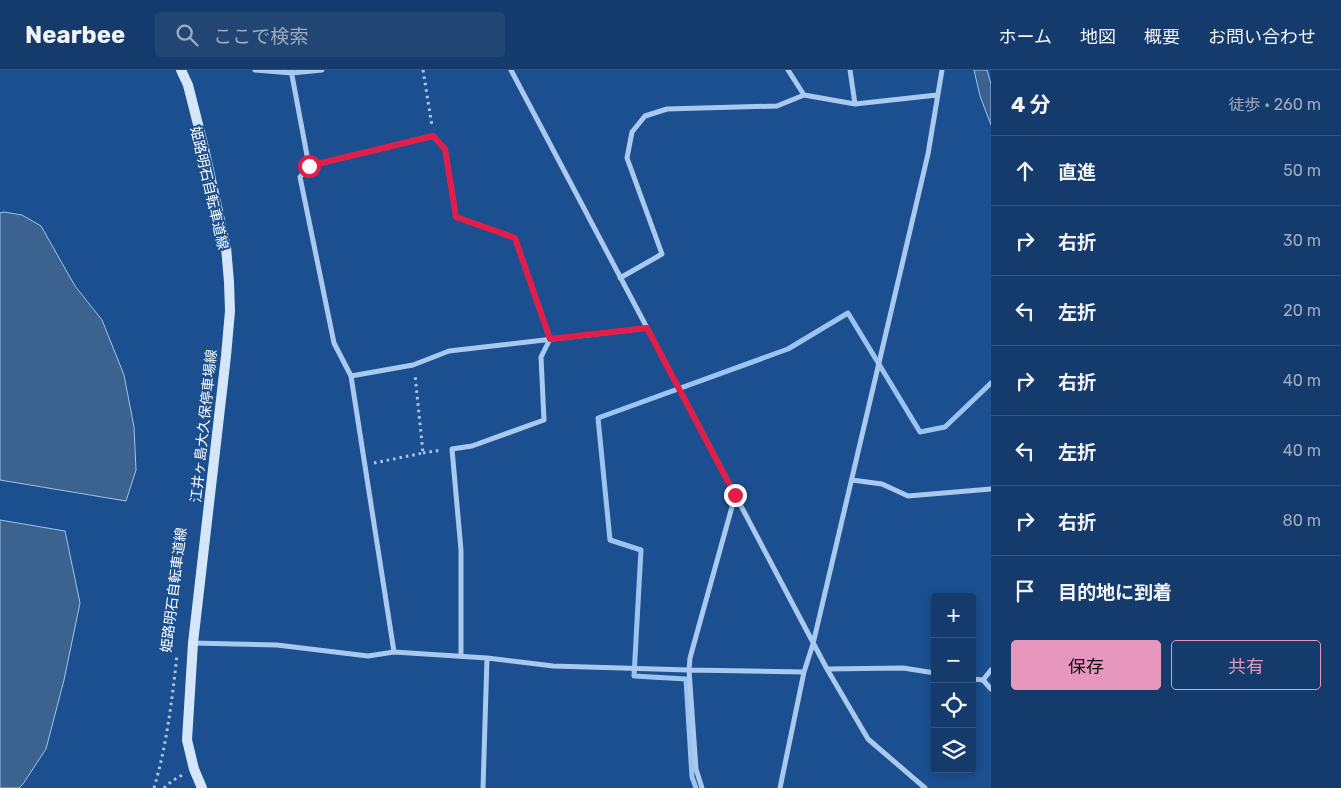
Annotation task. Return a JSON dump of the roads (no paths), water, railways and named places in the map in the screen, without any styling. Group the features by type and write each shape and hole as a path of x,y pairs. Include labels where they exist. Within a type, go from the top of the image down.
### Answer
{"main road":[{"name":"江井ヶ島大久保停車場線","path":"182,70 188,85 226,247 230,301 225,372 193,642 187,740 194,769 202,788"}],"street":[{"path":"255,70 292,72 322,70"},
{"path":"511,70 827,669 868,739 925,788"},
{"path":"788,70 804,95"},
{"path":"850,70 855,104"},
{"path":"780,788 804,672 813,644 928,154 942,70"},
{"path":"292,72 309,166"},
{"path":"620,278 662,254 627,158 632,132 645,116 668,109 777,106 804,95 855,104 937,95"},
{"path":"394,652 351,376 334,343 300,177 309,166 433,136 445,149 456,217 515,238 550,339 541,357 544,420 472,446 452,449 462,550 461,656"},
{"path":"351,376 413,365 448,351 647,328"},
{"path":"852,480 882,484 908,496 991,489"},
{"path":"702,788 696,769 689,670 690,658 735,495"},
{"path":"193,642 277,644 368,656 394,652 461,656 553,666 804,672"},
{"path":"482,788 487,658"},
{"path":"827,669 903,668 931,672"},
{"path":"982,680 991,670"},
{"path":"976,679 982,680 991,689"}],"water":[{"path":"974,70 987,70 991,84 991,125 980,96"},
{"path":"0,213 22,215 41,226 75,286 102,320 124,375 134,427 136,470 126,501 0,480"},
{"path":"0,520 65,531 80,603 64,680 46,749 19,788 0,788"}],"waterway":[{"path":"696,788 692,777 686,679 634,676 641,550 610,540 598,418 788,349 848,313 920,432 945,427 991,383"}]}
